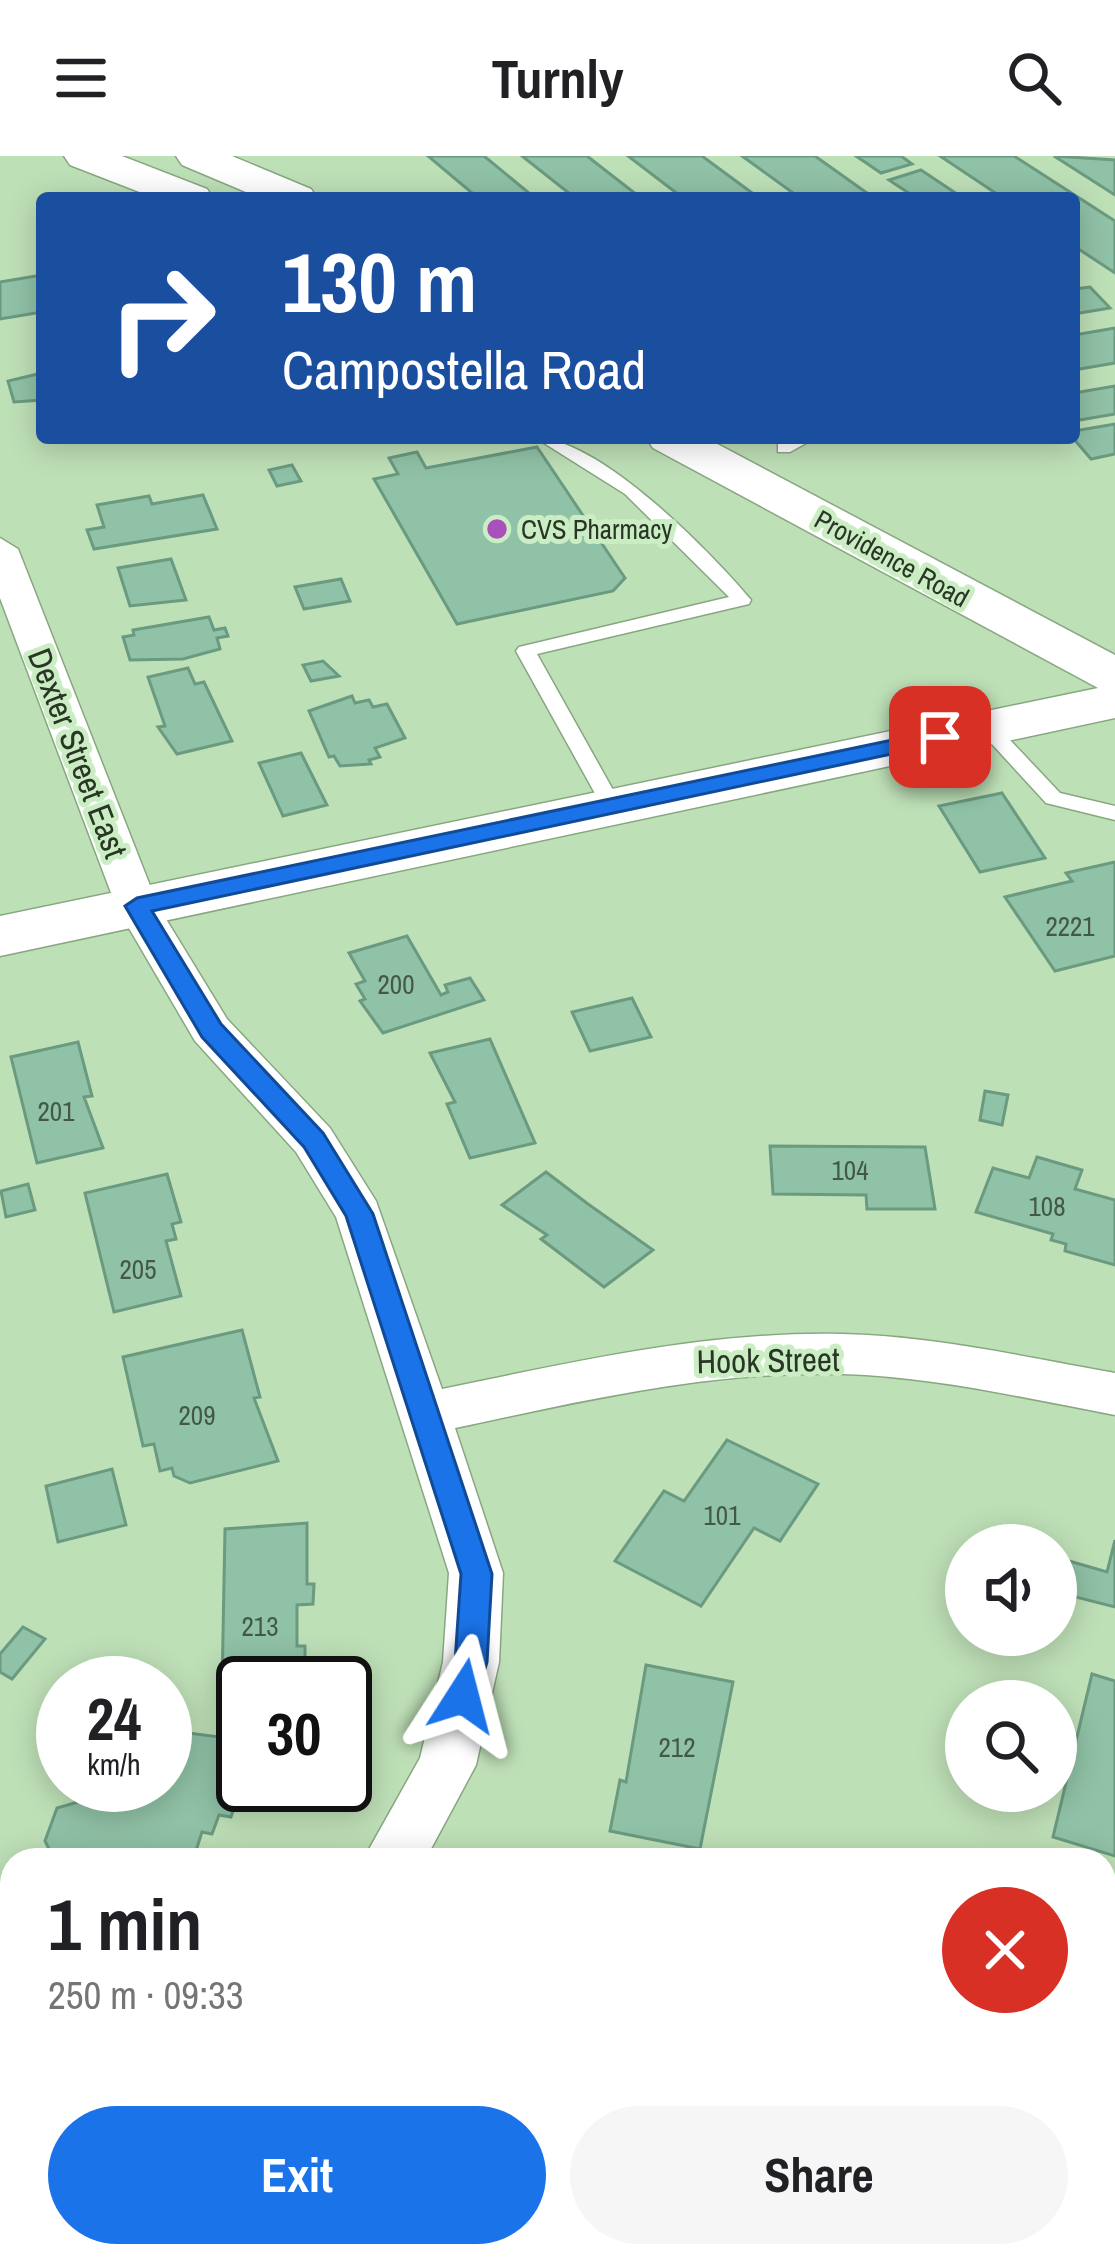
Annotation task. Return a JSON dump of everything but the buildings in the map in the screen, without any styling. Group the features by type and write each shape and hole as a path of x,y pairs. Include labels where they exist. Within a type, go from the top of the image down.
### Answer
{"main road":[{"path":"85,156 177,192"},
{"path":"197,156 282,192"},
{"name":"Providence Road","path":"681,444 1115,676"},
{"name":"Providence Road","path":"790,444 1115,625"},
{"path":"0,936 1115,701"}],"street":[{"name":"Dexter Street East","path":"0,549 137,906 212,1030 313,1140 359,1214 476,1574 471,1662 447,1765 400,1848"},
{"name":"Hook Street","path":"424,1414 682,1362 809,1354 956,1366 1115,1394"}],"lane":[{"path":"554,444 631,490 742,600 526,651 612,806"},
{"path":"987,727 1053,798 1115,813"}],"place":[{"name":"CVS Pharmacy","path":"497,529"}],"route":[{"path":"463,1696 471,1662 476,1574 359,1214 313,1140 212,1030 137,906 940,737"}]}
